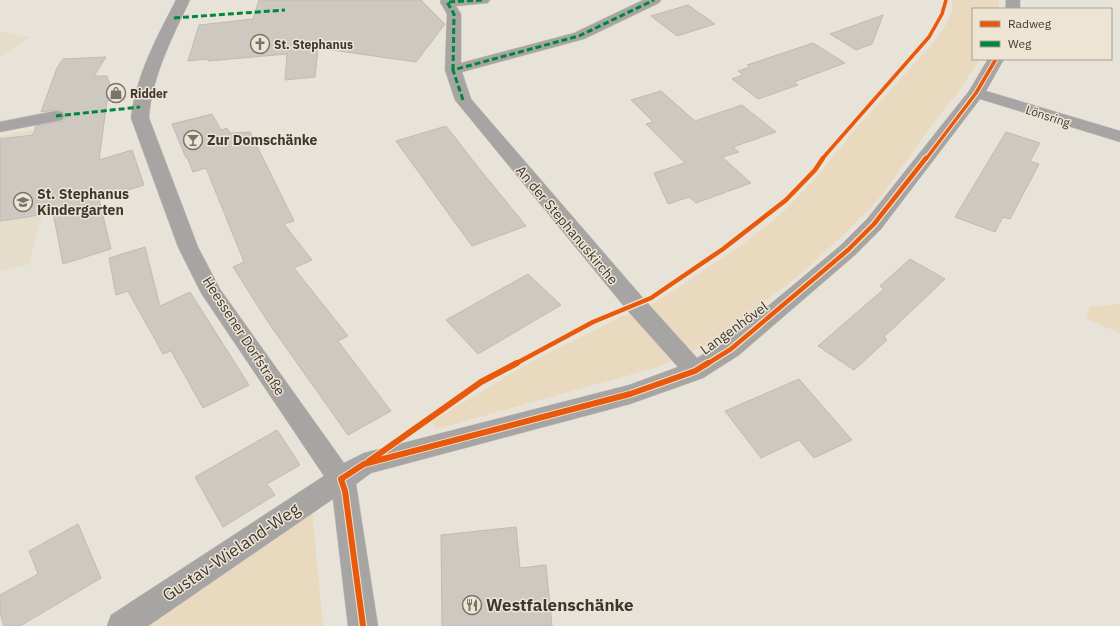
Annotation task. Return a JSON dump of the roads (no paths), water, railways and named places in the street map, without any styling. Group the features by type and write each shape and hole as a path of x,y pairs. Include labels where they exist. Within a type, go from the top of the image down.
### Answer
{"street":[{"name":"Heessener Dorfstraße","path":"183,0 155,61 140,107 140,118 188,247 212,293 341,479 345,491 363,626"},
{"name":"An der Stephanuskirche","path":"483,0 447,2 454,14 453,70 463,100 635,304 695,371"},
{"path":"453,70 579,36 654,0"},
{"name":"Langenhövel","path":"341,479 364,464 630,394 695,371 731,349 848,250 890,204 976,93 995,60"},
{"name":"Lönsring","path":"976,93 1120,137"},
{"path":"0,127 56,116"},
{"name":"Gustav-Wieland-Weg","path":"122,626 246,541 341,479"}],"place":[{"name":"St. Stephanus","path":"260,44"},
{"name":"Ridder","path":"116,93"},
{"name":"Zur Domschänke","path":"193,140"},
{"name":"St. Stephanus Kindergarten","path":"23,202"},
{"name":"Westfalenschänke","path":"472,605"}]}
